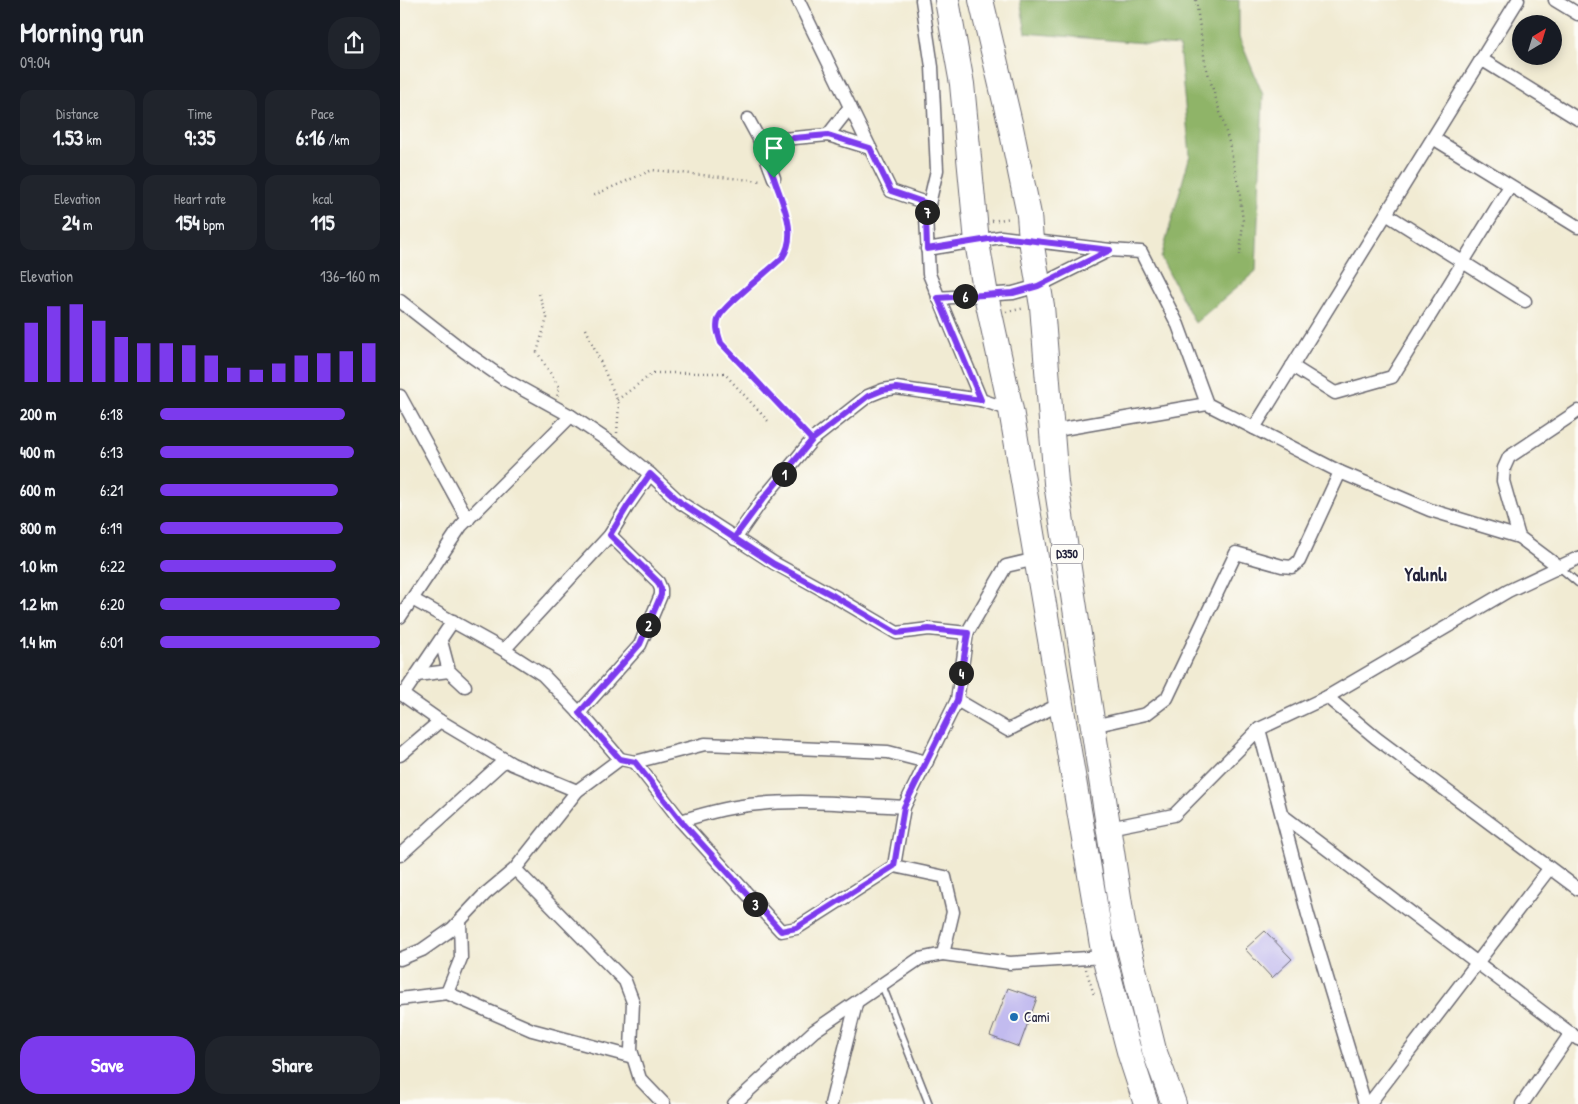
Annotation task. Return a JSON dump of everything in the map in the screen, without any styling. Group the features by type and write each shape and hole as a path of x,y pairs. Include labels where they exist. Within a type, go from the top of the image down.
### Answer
{"highway":[{"name":"D350","path":"947,0 962,84 976,233 988,304 1011,410 1104,957 1130,1055 1146,1104"},
{"name":"D350","path":"981,0 1010,123 1028,215 1040,296 1056,483 1123,924 1154,1050 1174,1104"}],"street":[{"path":"798,0 891,191 929,204"},
{"path":"922,0 932,67 938,170 926,217 929,274 981,400"},
{"path":"1254,428 1518,0"},
{"path":"1555,0 1578,14"},
{"path":"1482,59 1578,119"},
{"path":"828,135 850,107"},
{"path":"748,119 760,141 774,178"},
{"path":"760,141 828,135 870,148"},
{"path":"1433,138 1578,228"},
{"path":"1292,366 1335,393 1392,377 1510,186"},
{"path":"1386,214 1525,301"},
{"path":"927,249 976,233 1110,250 1141,252 1178,325 1207,404"},
{"path":"938,298 988,304 1013,293 1040,296 1110,250"},
{"path":"400,301 464,351 504,379 571,416 616,447 650,474 681,503 774,564 897,633 929,629 968,633"},
{"path":"734,538 763,499 812,440 868,396 883,390 896,388 981,400 1011,410"},
{"path":"400,396 468,520"},
{"path":"1051,431 1207,404 1340,472 1430,510 1519,537 1559,567"},
{"path":"1519,537 1503,481 1504,468 1509,456 1578,411"},
{"path":"400,617 461,526 571,416"},
{"path":"1093,726 1146,714 1167,698 1236,552 1282,566 1292,567 1299,561 1340,472"},
{"path":"504,650 610,535 650,474"},
{"path":"579,713 640,644 662,592 658,582 610,535"},
{"path":"894,866 904,807 957,700 968,633 1006,566 1036,558"},
{"path":"1109,828 1174,814 1259,729 1327,697 1508,591 1578,558"},
{"path":"412,599 504,650 543,675 620,759 635,762 705,744 888,752 926,762"},
{"path":"453,621 417,675 401,694 440,721 505,760 578,791"},
{"path":"441,641 449,671 465,686"},
{"path":"417,675 449,671"},
{"path":"1327,697 1376,738 1578,890"},
{"path":"957,700 1008,730 1060,704"},
{"path":"400,756 440,721"},
{"path":"1259,729 1308,915 1365,1104"},
{"path":"400,959 422,950 452,929 485,894 515,869 578,791 620,759"},
{"path":"400,855 505,760"},
{"path":"635,762 681,821 781,931 796,928 894,866 945,877 953,912 943,954"},
{"path":"681,821 733,807 777,803 812,802 904,807"},
{"path":"1282,814 1574,1036 1522,1104"},
{"path":"515,869 625,981 633,1002 630,1050 640,1079 664,1104"},
{"path":"1370,1104 1549,869"},
{"path":"447,993 461,958 460,921"},
{"path":"734,1104 814,1031 920,959 943,954 1010,963 1104,957"},
{"path":"400,999 447,993 532,1030 633,1057"},
{"path":"831,1104 856,1004"}],"lane":[{"path":"1559,567 1578,583"},
{"path":"882,985 929,1104"}],"path":[{"path":"1196,0 1206,63 1230,142 1239,189 1243,220 1240,255"},
{"path":"594,195 652,170 760,181 774,178 789,225 790,239 788,251 722,311 717,326 718,333 721,343 812,440"},
{"path":"976,233 1028,215"},
{"path":"540,294 547,318 537,352 559,387 556,408"},
{"path":"988,304 1040,296"},
{"path":"586,329 619,404 616,447"},
{"path":"617,400 653,373 724,373 768,422"}],"green space":[{"path":"1020,0 1239,0 1239,37 1263,95 1256,271 1195,323 1161,258 1190,155 1179,46 1026,33"}],"building":[{"path":"1265,931 1292,959 1272,978 1245,949"},
{"name":"Cami","path":"1008,988 1037,998 1019,1047 990,1036"}],"place":[{"name":"Cami","path":"1014,1017"}],"district":[{"name":"Yalınlı","path":"1426,574"}],"route":[{"path":"774,178 760,141 828,135 870,148 891,191 929,204 926,217 927,249 1001,237 1110,250 1038,286 1013,293 938,298 981,400 896,388 883,390 868,396 812,440 787,469 763,499 734,538 774,564 897,633 929,629 968,633 957,700 904,807 894,866 796,928 781,931 767,918 681,821 635,762 620,759 579,713 640,644 662,592 658,582 610,535 650,474 681,503 734,538 763,499 812,440 721,343 718,333 717,326 722,311 788,251 790,239 789,225 774,178"}]}
